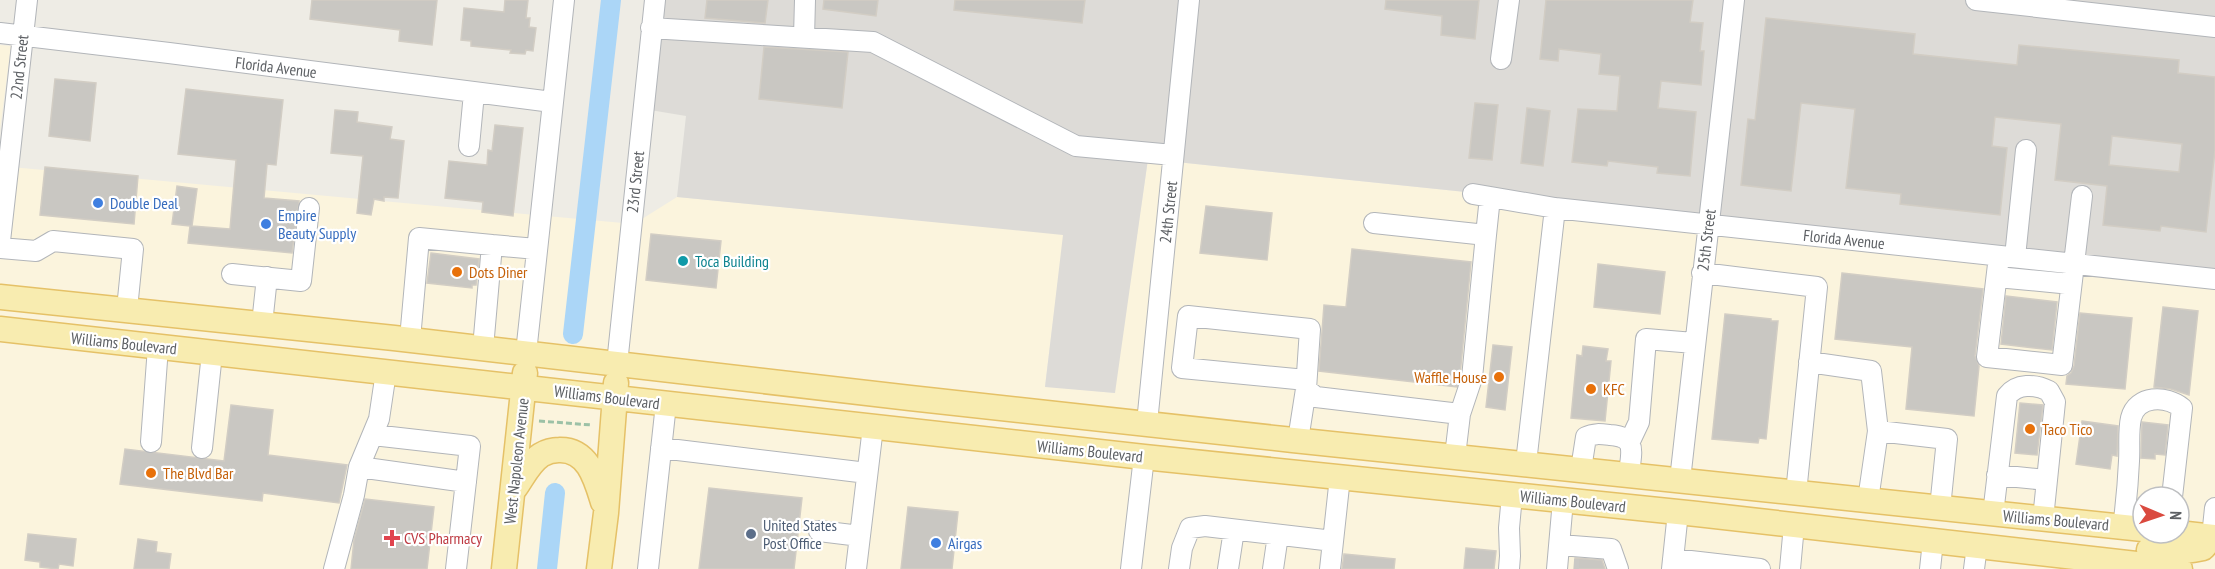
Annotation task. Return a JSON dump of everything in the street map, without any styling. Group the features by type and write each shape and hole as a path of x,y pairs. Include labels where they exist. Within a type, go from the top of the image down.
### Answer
{"main road":[{"name":"Williams Boulevard","path":"0,297 410,339 922,400 2131,528"},
{"name":"Williams Boulevard","path":"0,329 1144,457 1678,512 1933,541 1976,557 2050,554 2180,569"},
{"name":"West Napoleon Avenue","path":"504,569 526,353"},
{"path":"599,569 606,513 617,364"},
{"path":"1064,448 1097,434 1131,434 1147,423"},
{"path":"1144,457 1156,445 1172,439 1226,442 1243,434"},
{"path":"512,492 531,464 542,454 556,450 569,450 583,458 591,470 606,513"},
{"path":"1678,512 1687,500 1699,496 1770,504 1796,493"},
{"path":"2191,534 2213,537"},
{"path":"2050,554 2078,544 2175,553 2204,548 2213,537"}],"street":[{"name":"22nd Street","path":"0,241 4,179 27,0"},
{"path":"526,353 564,0"},
{"name":"23rd Street","path":"617,364 655,0"},
{"path":"804,37 805,0"},
{"name":"24th Street","path":"1147,423 1189,0"},
{"path":"1501,59 1509,0"},
{"name":"25th Street","path":"1680,480 1734,0"},
{"path":"1976,0 2215,27"},
{"path":"651,28 873,42 1076,146 1173,155"},
{"name":"Florida Avenue","path":"0,33 552,102"},
{"path":"469,146 474,93"},
{"path":"2026,150 2007,257 1997,277 1988,357 2062,365 2082,196"},
{"name":"Florida Avenue","path":"1486,235 1482,196 1555,208 2215,279"},
{"path":"232,274 301,281 309,208"},
{"path":"1526,463 1555,208"},
{"path":"1374,223 1486,235 1472,378 1460,414 1455,456"},
{"path":"410,339 419,238 537,249"},
{"path":"0,248 36,251 53,241 133,249 127,309"},
{"path":"483,348 492,245"},
{"path":"1702,273 1817,287 1796,493"},
{"path":"262,324 267,277"},
{"path":"1997,277 2071,284"},
{"path":"1298,440 1306,385 1310,329 1188,316 1182,368 1306,385 1316,396 1460,414"},
{"path":"1157,317 1188,321"},
{"path":"1630,441 1639,422 1646,339 1694,343"},
{"path":"151,442 158,347"},
{"path":"202,448 212,353"},
{"path":"1809,362 1871,371 1878,430 1868,500"},
{"path":"334,569 354,495 359,467 381,412 386,372"},
{"path":"1993,514 2007,396 2015,387 2022,385 2049,391 2055,402 2043,519"},
{"path":"2131,508 2128,478 2131,416 2143,402 2158,398 2173,401 2182,408 2173,485"},
{"path":"648,569 666,404"},
{"path":"856,569 873,427"},
{"path":"1878,430 1947,439 1940,508"},
{"path":"1581,469 1586,437 1593,433 1624,436 1630,441 1632,450 1629,474"},
{"path":"373,435 470,446 456,569"},
{"path":"662,448 867,473"},
{"path":"1131,569 1144,457"},
{"path":"359,467 466,482"},
{"path":"1997,475 2046,480"},
{"path":"1330,569 1340,477"},
{"path":"1509,569 1512,495"},
{"path":"1563,500 1560,545 1563,568"},
{"path":"2213,537 2215,508"},
{"path":"1678,512 1673,564 1760,569"},
{"path":"1790,569 1794,525"},
{"path":"1179,569 1182,548 1190,528 1205,526 1333,541"},
{"path":"1228,569 1234,530"},
{"path":"819,531 860,536"},
{"path":"1273,569 1278,535"},
{"path":"1930,569 1933,541"},
{"path":"1560,545 1611,549 1618,569"}],"path":[{"path":"535,421 600,426"}],"shaded area":[{"path":"662,0 2215,0 2215,270 1148,159 1115,393 1045,387 1063,235 677,197 686,116 650,110"},
{"path":"0,45 11,46 0,130"},
{"path":"1148,159 2215,270 2215,569 0,569 0,166 634,224 677,197 1064,234 1045,386 1114,393"}],"building":[{"path":"312,0 437,0 432,45 399,41 400,30 310,19"},
{"path":"505,0 528,0 526,18 530,18 529,27 536,28 533,51 526,50 525,54 510,53 511,50 471,46 471,41 461,40 464,8 504,12"},
{"path":"707,0 768,0 765,23 705,18"},
{"path":"824,0 878,0 876,16 823,9"},
{"path":"955,0 1085,0 1082,23 954,10"},
{"path":"1386,0 1479,0 1475,39 1441,35 1442,16 1385,9"},
{"path":"1546,0 1693,0 1690,22 1703,23 1700,51 1704,51 1701,85 1661,81 1658,108 1696,112 1690,176 1657,173 1658,167 1608,161 1607,166 1572,162 1578,109 1617,111 1620,76 1599,74 1601,54 1559,49 1558,61 1540,59"},
{"path":"1766,18 1915,34 1913,54 2017,65 2019,45 2179,60 2178,73 2215,77 2215,150 2206,232 2161,226 2160,231 2103,225 2107,186 2055,180 2061,124 1995,117 1992,146 2007,148 2000,215 1900,204 1901,194 1846,188 1855,109 1801,103 1791,191 1741,185 1748,119 1755,120","holes":["2112,136 2182,144 2179,172 2109,165"]},
{"path":"764,47 848,52 842,108 759,99"},
{"path":"55,79 96,83 90,141 49,136"},
{"path":"186,89 283,100 276,165 267,164 264,198 299,201 292,253 188,243 190,226 172,224 177,186 197,189 192,226 230,229 236,160 178,154"},
{"path":"1475,103 1498,105 1492,160 1469,158"},
{"path":"1527,108 1550,111 1543,166 1521,163"},
{"path":"335,110 358,112 357,122 392,127 390,139 404,141 398,198 384,197 384,201 374,199 371,215 357,213 363,156 331,153"},
{"path":"495,125 523,128 513,216 482,212 483,202 445,198 449,161 487,165 488,150 492,151"},
{"path":"45,167 138,176 134,224 40,215"},
{"path":"1206,206 1272,213 1267,260 1200,253"},
{"name":"Toca Building","path":"651,234 721,241 716,288 646,280"},
{"path":"1352,249 1471,262 1457,387 1319,371 1324,305 1346,307"},
{"name":"Dots Diner","path":"431,253 479,259 476,285 472,285 472,288 427,283"},
{"path":"1598,264 1665,272 1660,314 1594,307"},
{"path":"1842,273 1983,289 1975,356 1979,366 1974,416 1906,409 1912,347 1835,339"},
{"path":"2006,296 2057,302 2052,350 2001,344"},
{"path":"2163,307 2198,311 2189,395 2171,389 2154,387"},
{"path":"2080,313 2132,318 2125,389 2066,384 2067,376 2074,366"},
{"path":"1725,314 1778,321 1766,439 1759,438 1758,443 1712,439"},
{"name":"Waffle House","path":"1493,345 1512,347 1505,410 1486,407"},
{"name":"KFC","path":"1583,346 1608,349 1606,361 1611,361 1605,421 1571,418 1577,355 1582,356"},
{"name":"Taco Tico","path":"2020,403 2043,405 2037,455 2015,453"},
{"path":"231,405 273,410 268,455 347,465 339,503 263,493 262,501 120,484 125,449 224,461"},
{"path":"2082,421 2118,426 2117,456 2112,455 2110,469 2076,464"},
{"path":"2142,422 2168,425 2165,455 2155,454 2155,459 2141,458"},
{"name":"United States Post Office","path":"709,488 802,498 794,569 699,569"},
{"name":"CVS Pharmacy","path":"365,499 434,507 427,569 351,569 354,540"},
{"name":"Airgas","path":"908,507 958,512 952,569 901,569"},
{"path":"28,534 76,539 73,566 59,564 58,569 40,567 40,562 25,560"},
{"path":"138,539 157,542 156,552 171,554 169,569 134,569"},
{"path":"1466,548 1496,551 1494,569 1464,569"},
{"path":"1344,554 1395,559 1394,569 1342,569"},
{"path":"1575,558 1602,560 1605,569 1574,569"}],"waterway":[{"path":"573,334 611,0"},
{"path":"547,569 555,493"}],"tunnel":[{"path":"1574,569 1579,569"}],"place":[{"name":"Double Deal","path":"98,203"},
{"name":"Empire Beauty Supply","path":"266,224"},
{"name":"Toca Building","path":"683,261"},
{"name":"Dots Diner","path":"457,272"},
{"name":"Waffle House","path":"1499,377"},
{"name":"KFC","path":"1591,389"},
{"name":"Taco Tico","path":"2030,429"},
{"name":"The Blvd Bar","path":"151,473"},
{"name":"United States Post Office","path":"751,534"},
{"name":"CVS Pharmacy","path":"392,538"},
{"name":"Airgas","path":"936,543"}]}
